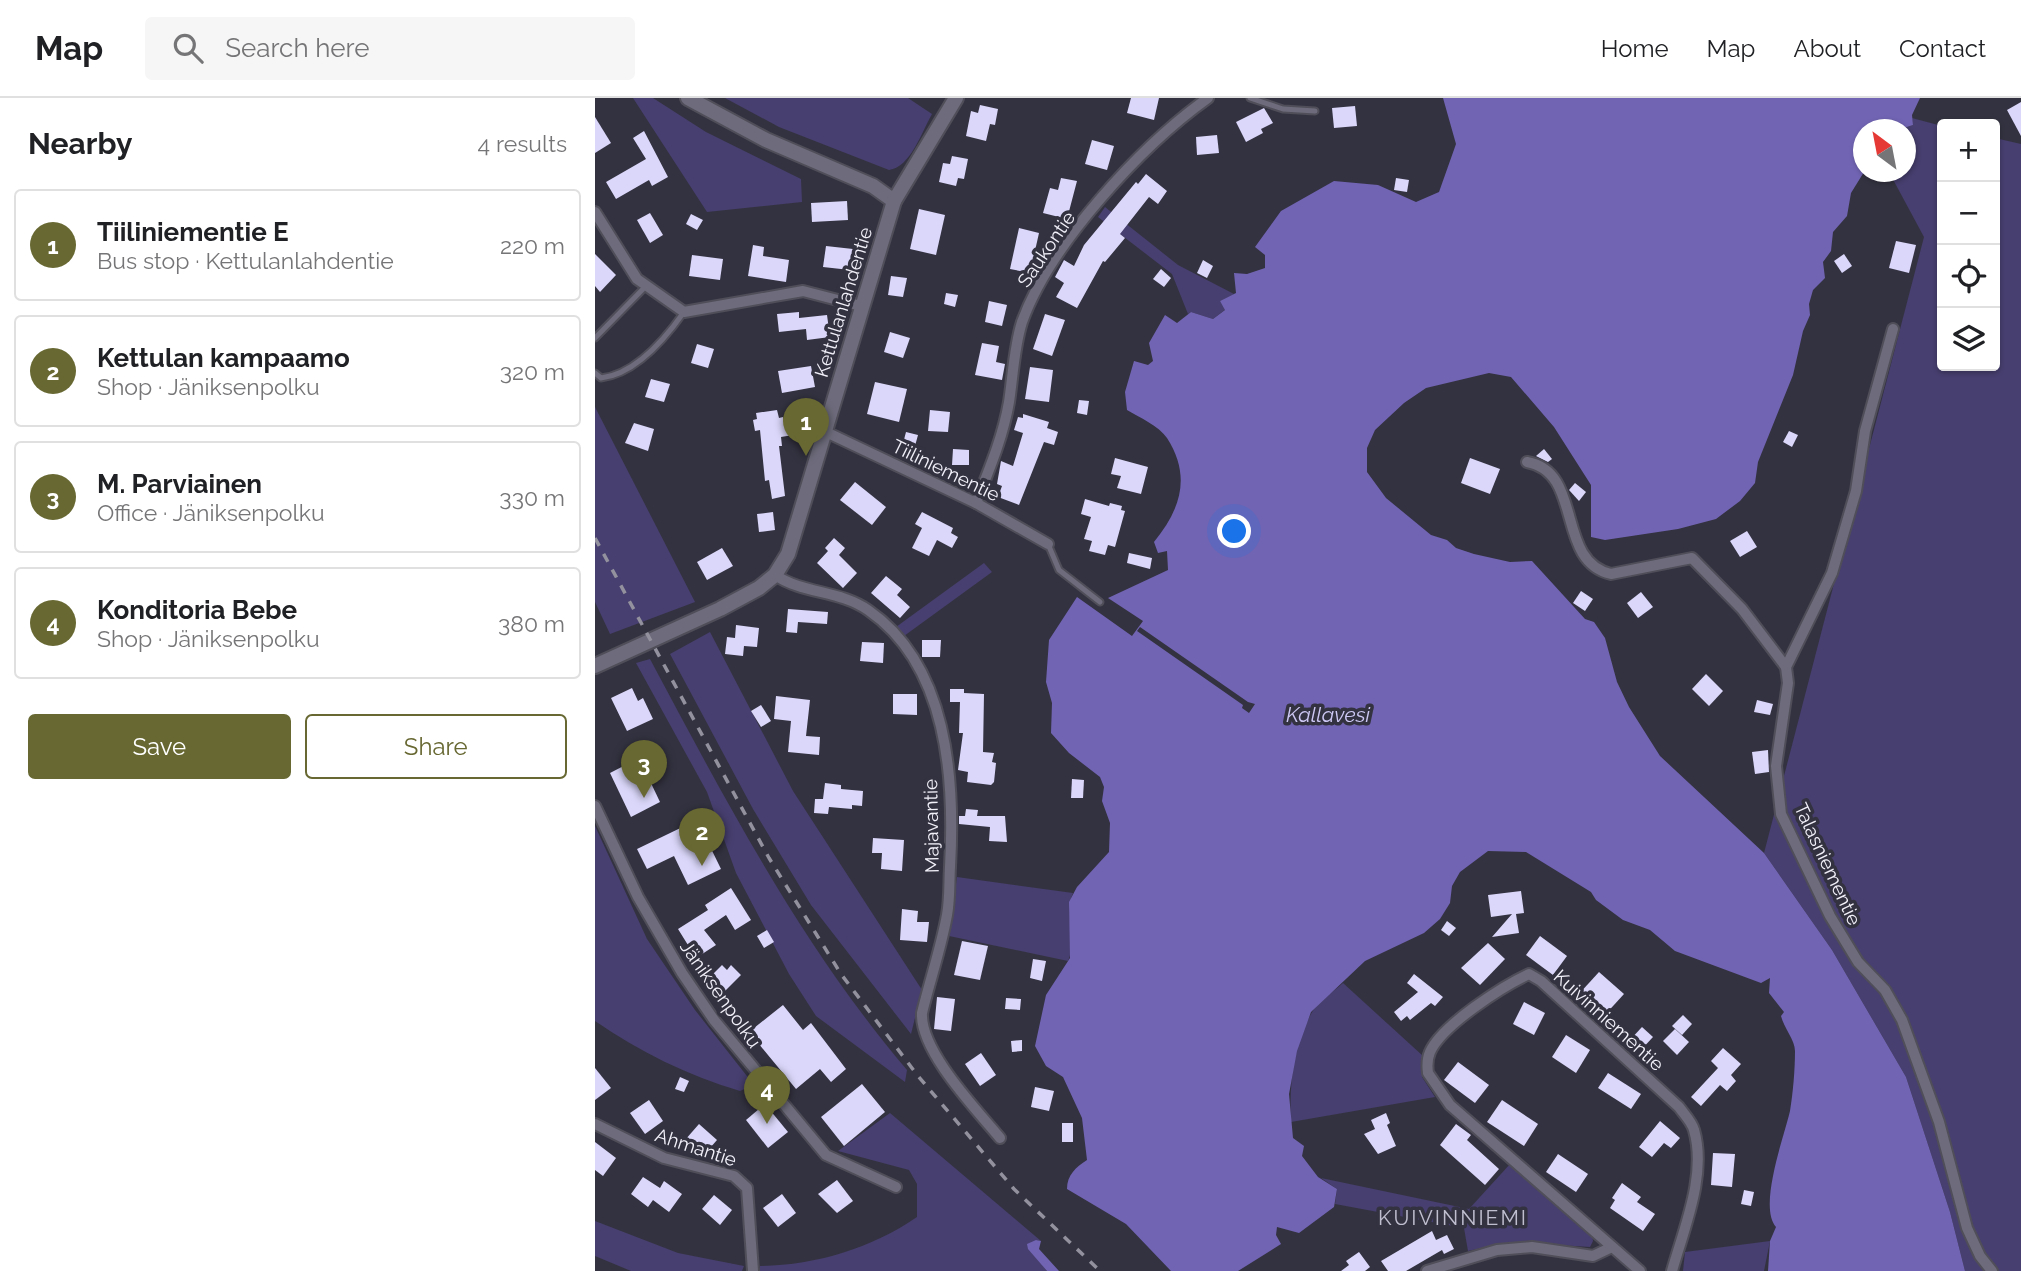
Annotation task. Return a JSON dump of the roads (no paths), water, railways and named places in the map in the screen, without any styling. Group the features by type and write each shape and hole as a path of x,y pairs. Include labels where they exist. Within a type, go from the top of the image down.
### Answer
{"street":[{"path":"688,98 766,140 873,186 894,201"},
{"name":"Kettulanlahdentie","path":"775,575 788,554 894,201 956,98"},
{"name":"Saukontie","path":"976,503 996,452 1009,405 1022,324 1039,284 1070,238 1148,147 1208,98"},
{"path":"595,212 636,279 684,312 803,291 861,306"},
{"name":"Talasniementie","path":"1893,329 1865,430 1856,491 1832,573 1786,667 1788,683 1776,766 1781,814 1830,916 1858,962 1885,990 1902,1020 1939,1122 1967,1228 1980,1256 1992,1271"},
{"name":"Tiiliniementie","path":"826,432 976,503 1048,544"},
{"path":"1527,462 1538,464 1554,479 1565,498 1576,545 1585,560 1611,574 1692,558 1742,609 1786,667"},
{"path":"595,666 720,610 775,575"},
{"name":"Majavantie","path":"775,575 790,585 839,594 869,610 906,647 929,688 947,759 952,797 951,849 947,913 922,1013 922,1028 968,1099 1000,1138"},
{"name":"Jäniksenpolku","path":"595,806 638,897 682,974 713,1020 826,1155 896,1186"},
{"name":"Kuivinniementie","path":"1640,1271 1450,1105 1428,1073 1430,1050 1445,1031 1529,974 1679,1107 1694,1128 1698,1152 1695,1186 1672,1271"},
{"name":"Ahmantie","path":"595,1124 664,1158 734,1176 742,1181 747,1188 753,1271"},
{"path":"1427,1271 1497,1250 1532,1247 1593,1256 1612,1247"}],"lane":[{"path":"1250,98 1283,109 1315,111"},
{"path":"595,338 646,286"},
{"path":"595,373 601,378 613,377 645,356 666,337 684,312"},
{"path":"1048,544 1059,570 1100,602"}],"water":[{"name":"Kallavesi","path":"1443,98 1920,98 1912,119 1853,119 1853,182 1858,182 1851,193 1847,216 1833,232 1831,251 1823,262 1825,278 1813,290 1809,304 1810,315 1803,331 1793,375 1758,462 1755,483 1740,501 1716,519 1678,529 1605,540 1591,537 1591,485 1554,427 1511,377 1489,373 1426,388 1404,403 1375,430 1367,448 1367,472 1386,498 1431,535 1474,554 1510,562 1532,561 1585,619 1594,622 1605,638 1617,682 1629,707 1660,756 1764,853 1832,950 1906,1077 1950,1212 1965,1271 1768,1271 1770,1241 1776,1227 1771,1217 1771,1188 1790,1111 1795,1051 1781,1016 1784,1012 1769,993 1770,978 1761,983 1675,951 1650,930 1623,920 1596,900 1591,892 1526,852 1488,851 1460,872 1452,886 1450,903 1440,919 1424,933 1365,961 1311,1012 1297,1051 1289,1094 1293,1138 1304,1146 1302,1156 1318,1177 1337,1189 1334,1207 1299,1233 1277,1227 1276,1235 1281,1244 1238,1271 1171,1271 1126,1224 1067,1189 1073,1172 1087,1160 1082,1118 1063,1077 1046,1066 1035,1046 1046,995 1070,958 1069,902 1077,887 1109,852 1110,823 1102,801 1104,787 1100,777 1069,753 1051,733 1052,703 1046,682 1049,640 1077,597 1132,636 1143,621 1108,598 1168,570 1167,551 1158,553 1154,542 1171,518 1180,493 1179,466 1167,438 1149,422 1127,410 1125,392 1134,361 1148,365 1153,361 1149,343 1165,315 1177,323 1191,312 1213,319 1225,310 1220,301 1236,293 1234,273 1247,274 1265,268 1265,255 1255,247 1281,211 1334,181 1378,185 1416,202 1439,192 1456,144"},
{"path":"1041,1241 1039,1249 1059,1271 1047,1271 1028,1249 1027,1244"}],"railway":[{"path":"595,538 769,858 841,974 918,1076 1014,1189 1100,1271"}],"place":[{"name":"Tiiliniementie E","path":"806,456"},
{"name":"M. Parviainen","path":"644,798"},
{"name":"Kettulan kampaamo","path":"702,866"},
{"name":"Konditoria Bebe","path":"767,1124"}],"district":[{"name":"KUIVINNIEMI","path":"1453,1217"}]}
